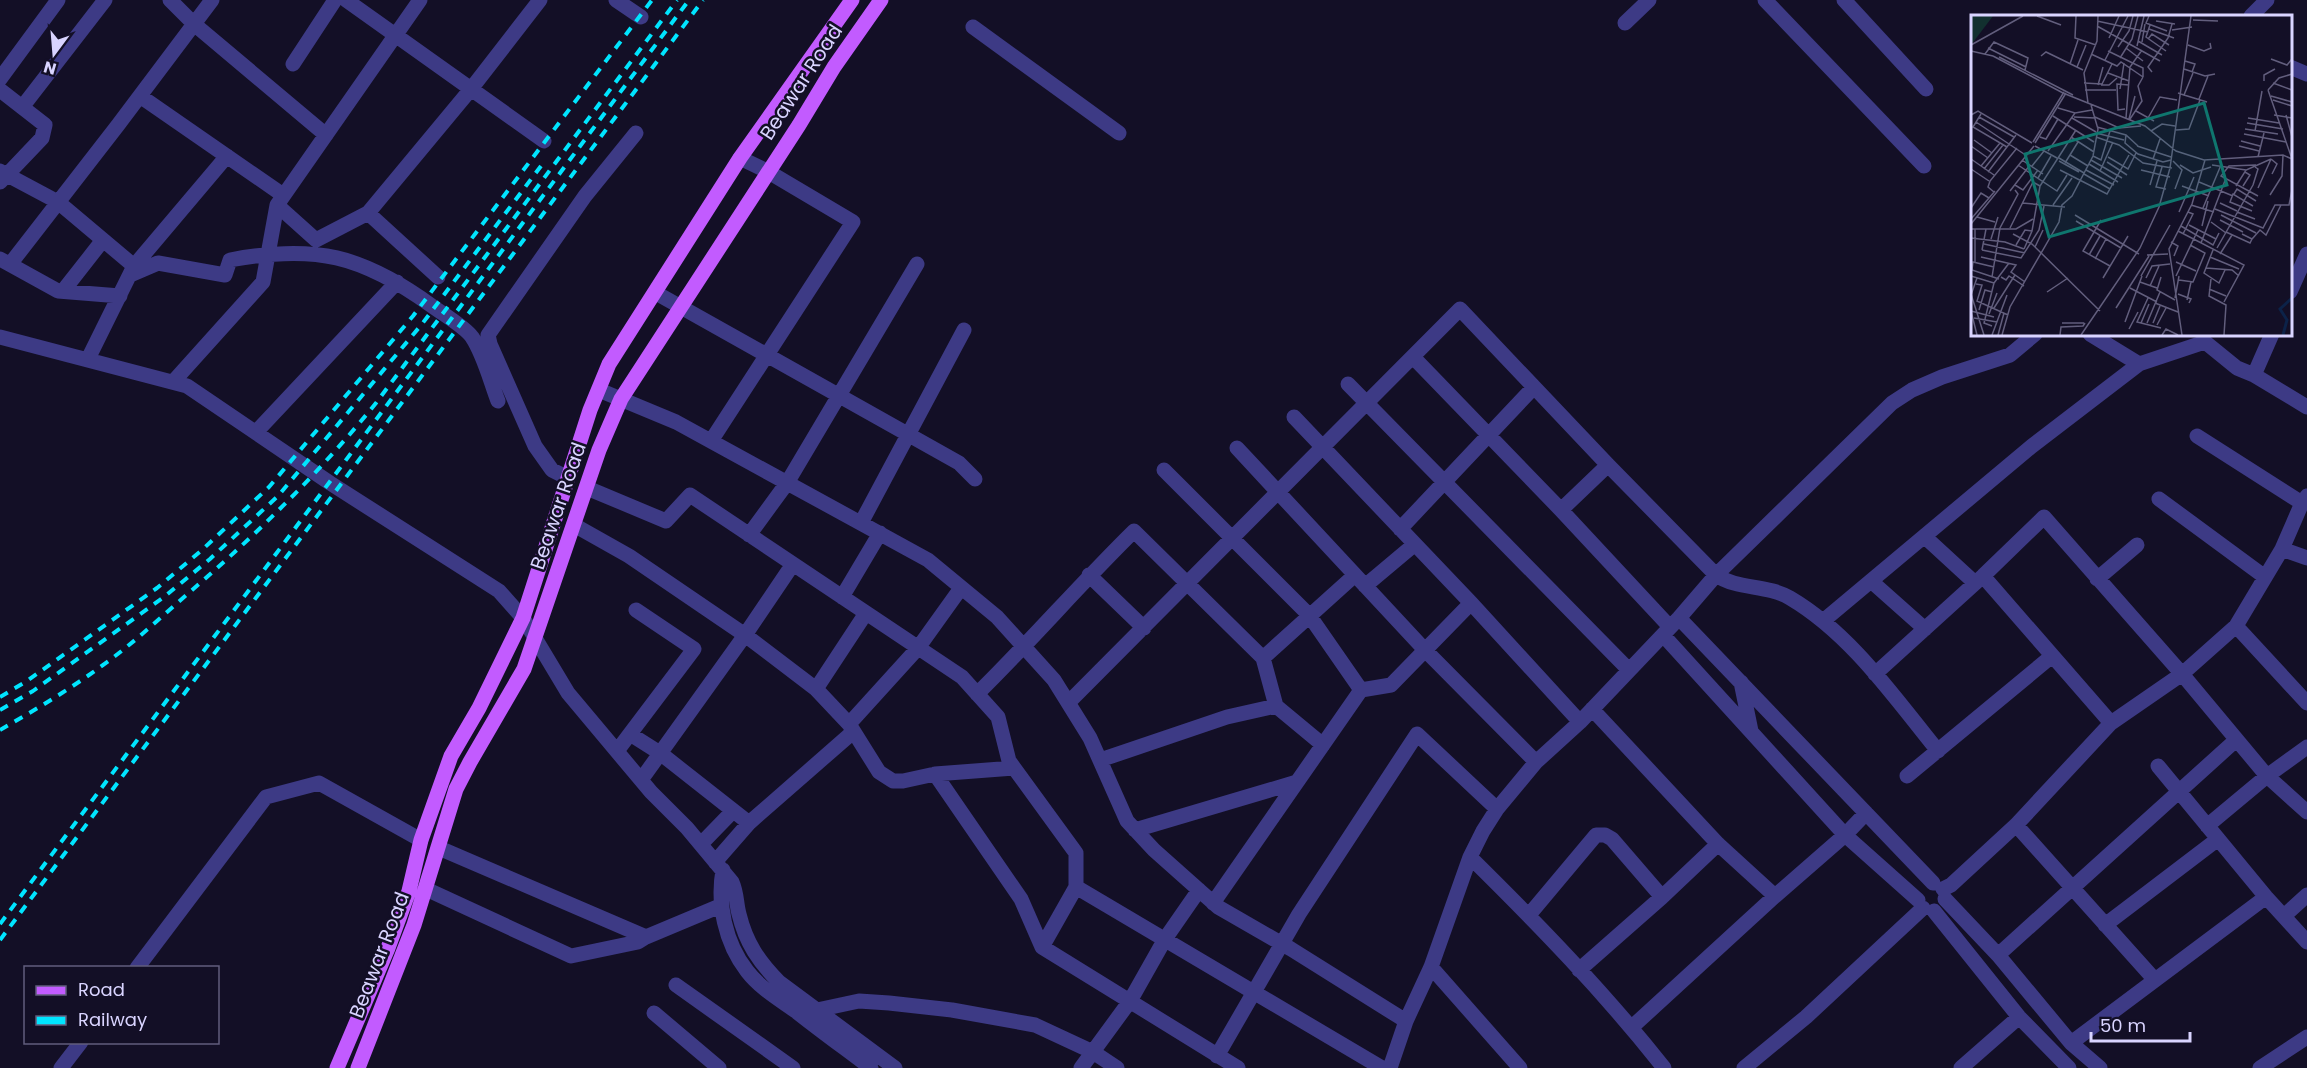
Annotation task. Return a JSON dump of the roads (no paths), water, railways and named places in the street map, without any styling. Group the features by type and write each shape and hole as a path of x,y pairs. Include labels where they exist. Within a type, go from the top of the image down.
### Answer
{"main road":[{"name":"Beawar Road","path":"337,1068 388,948 409,891 421,840 451,756 523,618 568,478 609,364 740,158 852,0"},
{"name":"Beawar Road","path":"358,1068 414,925 456,789 524,669 602,442 621,399 799,125 834,67 881,0"}],"street":[{"path":"0,79 58,0"},
{"path":"23,106 105,0"},
{"path":"170,0 194,24 326,135"},
{"path":"120,296 58,291 5,261 58,202 212,0"},
{"path":"293,64 335,0"},
{"path":"346,0 544,141"},
{"path":"172,382 263,282 280,200 420,0"},
{"path":"140,96 227,156 280,200 316,240 368,213 471,89 540,0"},
{"path":"616,0 641,17"},
{"path":"1625,22 1649,0"},
{"path":"1765,0 1924,166"},
{"path":"1844,0 1926,89"},
{"path":"2252,15 2267,0"},
{"path":"973,27 1119,133"},
{"path":"2292,68 2307,74"},
{"path":"0,90 43,123 45,131 42,138 2,176 58,202 103,240 132,271"},
{"path":"568,478 552,470 535,446 488,335 585,196 636,133"},
{"path":"88,359 132,271 227,156"},
{"path":"711,441 853,222 767,171 740,158"},
{"path":"368,213 438,277"},
{"path":"63,291 103,240"},
{"path":"132,271 158,263 225,275 230,260 268,253 324,254 362,264 397,282 471,335 498,401"},
{"path":"2292,288 2307,254"},
{"path":"749,535 787,483 917,264"},
{"path":"256,432 397,282"},
{"path":"656,293 959,463 975,479"},
{"path":"1069,702 1414,358 1460,309 1716,575 1729,582 1777,592 1823,621 1875,674 1938,751"},
{"path":"861,523 964,330"},
{"path":"1390,1068 1406,1021 1431,968 1470,857 1497,809 1536,762 1580,722 1628,669 1671,627 1716,575 1892,403 1912,390 1942,377 2010,355 2033,336"},
{"path":"2093,336 2139,364"},
{"path":"2254,375 2271,336"},
{"path":"0,337 187,386 330,483 499,591 523,618 568,693 641,780 719,866 736,891 745,935 756,957 779,982 895,1068"},
{"path":"1823,621 2032,446 2139,364 2210,338 2237,368 2254,375 2307,407"},
{"path":"1414,358 1562,510 1671,627 1751,731 1845,835 1925,906"},
{"path":"1348,384 1628,669"},
{"path":"1400,529 1534,387"},
{"path":"599,390 676,422 928,560 997,618 1054,680 1090,738 1127,821 1154,850 1213,903 1406,1021"},
{"path":"1294,417 1471,603 1580,722"},
{"path":"2069,1068 2019,1017 1918,895 1923,886 1940,890 1951,885 2016,825 2111,723 2182,674 2235,626 2265,577 2282,549 2304,500 2197,436"},
{"path":"1237,448 1424,649 1536,762"},
{"path":"1562,510 1608,465"},
{"path":"1164,470 1309,615 1361,690"},
{"path":"587,488 666,521 690,495 962,677 998,717 1009,761 1076,853 1076,887 1042,947"},
{"path":"2159,499 2265,577"},
{"path":"1875,674 1979,580 2043,517 2182,674 2267,776 2307,812"},
{"path":"574,525 629,556 745,635 816,689 851,728 885,778 903,781 935,774 1014,768"},
{"path":"977,694 1024,647 1089,575 1134,531 1263,658 1276,706 1323,745"},
{"path":"842,597 880,533"},
{"path":"1925,537 1979,580 2052,656 2111,723"},
{"path":"1263,658 1309,615 1414,544"},
{"path":"2097,579 2137,545"},
{"path":"2282,549 2307,558"},
{"path":"641,780 793,564"},
{"path":"1089,575 1144,628"},
{"path":"1871,581 1925,628"},
{"path":"871,1068 763,987 739,958 720,906 719,866 749,823 851,728 918,648 961,588"},
{"path":"1213,903 1361,690 1391,685 1471,603"},
{"path":"617,751 694,649 636,610"},
{"path":"816,689 866,613"},
{"path":"2235,626 2307,704"},
{"path":"1671,627 1741,682 1940,890 2071,1042 2100,1068"},
{"path":"1907,776 2052,656"},
{"path":"1741,682 1751,731"},
{"path":"1100,760 1227,717 1276,706"},
{"path":"1592,709 1718,843 1775,896"},
{"path":"630,734 660,753 749,823"},
{"path":"1217,1056 1282,944 1417,734 1497,809"},
{"path":"1998,956 2236,740"},
{"path":"2207,826 2267,776 2307,747"},
{"path":"2158,766 2266,897 2307,942"},
{"path":"935,774 1021,899 1042,947 1238,1068"},
{"path":"1136,830 1297,782"},
{"path":"139,966 266,797 319,783 421,840"},
{"path":"701,844 733,811"},
{"path":"1632,1027 1845,835 1866,813"},
{"path":"2016,825 2155,980"},
{"path":"1529,915 1596,835 1605,835 1612,839 1662,897"},
{"path":"2105,925 2218,839"},
{"path":"1579,970 1662,897 1718,843"},
{"path":"438,848 646,937"},
{"path":"1470,857 1529,915 1632,1027 1664,1068"},
{"path":"1076,887 1382,1068"},
{"path":"426,889 571,956 638,942 720,906"},
{"path":"1081,1068 1130,1001 1165,939 1199,890"},
{"path":"1744,1068 1806,1017 1925,906 1943,904 1940,890"},
{"path":"2284,916 2307,896"},
{"path":"2071,1042 2266,897"},
{"path":"1431,968 1520,1068"},
{"path":"676,985 793,1068"},
{"path":"817,1010 854,1003 952,1010 1035,1025 1093,1052 1117,1068"},
{"path":"654,1013 719,1068"},
{"path":"1961,1068 2019,1017"},
{"path":"2260,1068 2305,1041"},
{"path":"61,1068 79,1044"}],"railway":[{"path":"0,697 27,681 157,588 202,550 269,487 413,316 652,0"},
{"path":"0,730 66,690 129,645 240,547 311,478 376,403 677,0"},
{"path":"0,924 689,0"},
{"path":"0,940 703,0"},
{"path":"0,710 33,691 164,597 210,559 278,496 422,324 541,166"}]}
